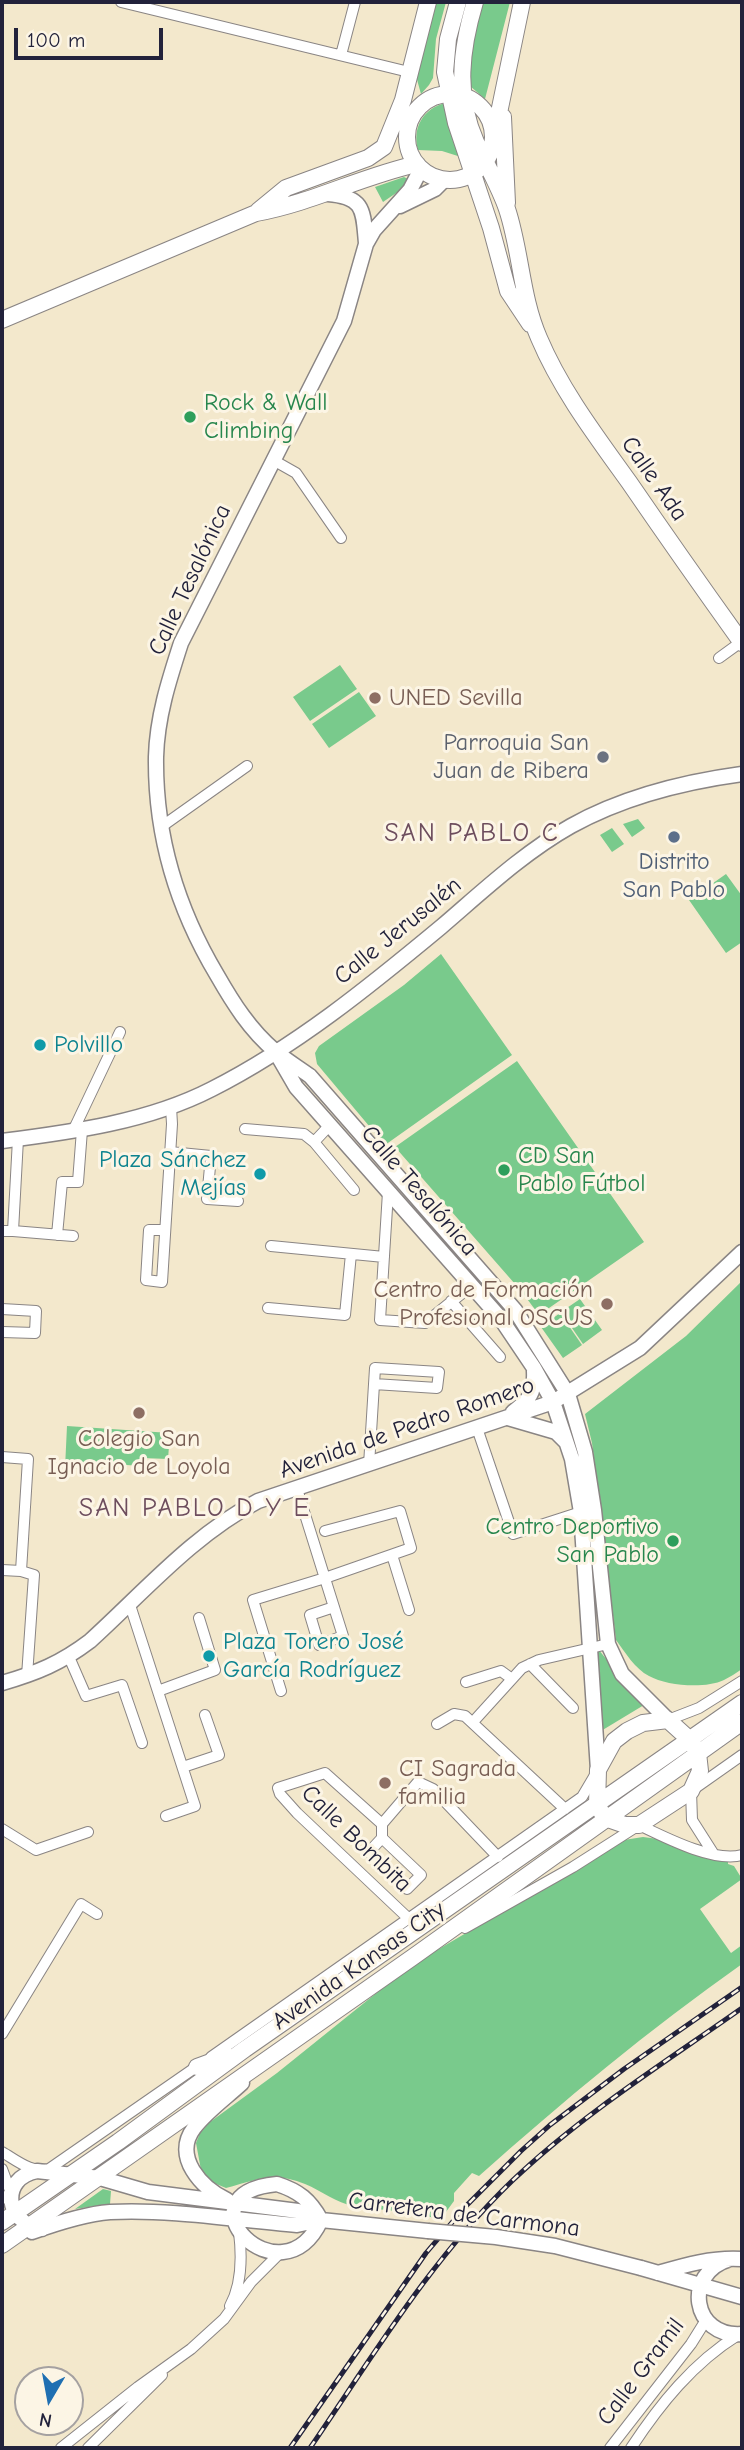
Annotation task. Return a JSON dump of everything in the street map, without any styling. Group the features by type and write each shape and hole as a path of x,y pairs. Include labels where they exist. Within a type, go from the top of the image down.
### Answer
{"main road":[{"path":"391,136 428,2"},
{"path":"458,2 448,39 445,72 417,111 408,145 419,167 444,180 472,174 486,162 493,147 522,2"},
{"path":"457,95 465,37 475,2"},
{"path":"410,72 417,111"},
{"path":"445,72 457,95"},
{"path":"256,213 286,188 378,153 417,111 440,95 457,95 477,103 491,121 494,135"},
{"name":"Calle Ada","path":"457,95 507,211 537,335"},
{"name":"Calle Ada","path":"457,95 456,122 491,228 508,291 537,335 584,419 742,643"},
{"path":"503,97 507,211"},
{"path":"2,320 256,213 291,206 399,168 419,167"},
{"name":"Avenida Kansas City","path":"8,2218 245,2049 601,1812 694,1746 742,1703"},
{"path":"668,1720 694,1746 700,1771 691,1791 639,1825 625,1825 601,1812 598,1770 614,1741 627,1731 643,1723 668,1720"},
{"name":"Avenida Kansas City","path":"694,1746 742,1722"},
{"name":"Avenida Kansas City","path":"3,2245 35,2227 278,2050 413,1957 601,1812"},
{"path":"197,2067 245,2049"}],"street":[{"path":"121,2 410,72"},
{"path":"341,55 355,2"},
{"name":"Calle Tesalónica","path":"419,167 410,190 389,211 366,244 344,321 181,643 160,717 156,755 161,827 175,888 200,947 243,1018 275,1052 310,1076 515,1310 568,1394 585,1452 590,1647 598,1770"},
{"path":"389,211 435,189 444,180"},
{"path":"326,193 346,195 360,208 366,244"},
{"path":"273,460 296,472 341,538"},
{"path":"719,658 742,643"},
{"path":"161,827 247,766"},
{"name":"Calle Jerusalén","path":"2,1141 118,1122 171,1107 212,1090 275,1052 385,974 490,885 570,826 649,793 699,780 742,774"},
{"path":"57,1235 62,1182 78,1182 78,1130 120,1032"},
{"name":"Calle Tesalónica","path":"275,1052 296,1087 501,1319 534,1368 553,1402 587,1511 608,1644 622,1674 668,1720"},
{"path":"164,1230 149,1230 146,1280 162,1282 171,1107"},
{"path":"314,1142 330,1125"},
{"path":"245,1129 304,1134 314,1142 354,1190"},
{"path":"18,1139 7,1231 73,1236"},
{"path":"170,1152 211,1156 207,1199 238,1200"},
{"path":"388,1192 380,1320 425,1323 471,1286"},
{"path":"271,1246 384,1257"},
{"name":"Avenida de Pedro Romero","path":"2,1683 42,1671 69,1657 130,1605 207,1532 258,1501 477,1429 568,1394 640,1349 742,1252"},
{"path":"268,1308 345,1315 351,1254"},
{"path":"451,1301 500,1357"},
{"path":"2,1309 36,1311 35,1333 2,1332"},
{"path":"369,1465 374,1384 375,1368 439,1373 437,1388 374,1384"},
{"path":"507,1418 526,1401 535,1388 534,1368"},
{"path":"507,1418 556,1432 567,1444"},
{"path":"477,1429 513,1534 587,1511"},
{"path":"2,1457 28,1459 21,1571"},
{"path":"297,1489 334,1607"},
{"path":"281,1691 253,1600 411,1548 400,1511 325,1531"},
{"path":"391,1555 409,1610"},
{"path":"2,1570 34,1575 27,1676"},
{"path":"130,1605 195,1806 166,1816"},
{"path":"158,1691 215,1670 199,1618"},
{"path":"473,1721 522,1668 608,1644"},
{"path":"69,1657 86,1696 122,1685 142,1743"},
{"path":"530,1664 573,1708"},
{"path":"466,1682 501,1671 512,1679"},
{"path":"668,1720 699,1708 742,1681"},
{"path":"437,1724 454,1714 473,1721 565,1809"},
{"path":"183,1767 219,1755 205,1715"},
{"path":"713,1853 692,1819 691,1791 742,1755"},
{"name":"Avenida Kansas City","path":"42,2171 63,2161 582,1797 598,1770"},
{"name":"Calle Bombita","path":"382,1824 325,1773 278,1788 297,1813 408,1918"},
{"path":"353,1865 382,1838 382,1824 418,1782 433,1789 498,1857"},
{"path":"413,1957 573,1867 639,1825 676,1842 713,1853 736,1857 742,1855"},
{"path":"2,1829 36,1850 88,1832"},
{"path":"369,1852 407,1889 421,1875 382,1838"},
{"path":"2,2034 81,1904 97,1914"},
{"name":"Carretera de Carmona","path":"235,2204 215,2194 196,2178 188,2159 187,2145 193,2128 278,2050"},
{"path":"2,2152 23,2165 42,2171"},
{"path":"2,2169 6,2196 11,2204 8,2218 35,2227"},
{"path":"6,2196 22,2176 42,2171"},
{"name":"Carretera de Carmona","path":"42,2171 100,2178 148,2192 298,2211 321,2220 545,2244 659,2274"},
{"path":"277,2184 296,2190 312,2203 321,2220 313,2238 292,2250 281,2252 263,2249 246,2241 232,2213 235,2204 245,2193 259,2186 277,2184"},
{"name":"Carretera de Carmona","path":"35,2227 109,2212 148,2212 237,2225 297,2225 321,2220"},
{"path":"224,2319 239,2277 241,2249 237,2225"},
{"path":"88,2448 180,2357 224,2319 251,2282 281,2252"},
{"path":"659,2274 680,2266 736,2259"},
{"path":"699,2302 703,2277 715,2266 736,2259"},
{"path":"659,2274 742,2297"},
{"path":"659,2274 688,2290 699,2302 706,2320 720,2331 740,2334"},
{"name":"Calle Gramil","path":"610,2448 691,2344 706,2320"},
{"name":"Calle Gramil","path":"631,2448 690,2371 740,2334"},
{"path":"61,2448 180,2357"}],"green space":[{"path":"435,2 446,2 436,39 433,78 421,94 416,76"},
{"path":"481,2 510,2 485,99 470,86 469,47"},
{"path":"446,103 461,157 442,151 418,150 417,134 421,120 431,109"},
{"path":"404,177 408,179 402,189 383,202 375,187"},
{"path":"340,665 357,689 310,721 293,697"},
{"path":"359,692 376,716 329,748 312,724"},
{"path":"638,819 645,828 632,837 623,824"},
{"path":"612,828 624,844 612,852 600,835"},
{"path":"726,874 742,896 742,942 726,953 689,900"},
{"path":"441,954 512,1055 385,1145 317,1064 315,1053 319,1046 404,985"},
{"name":"CD San Pablo Fútbol","path":"517,1061 644,1242 539,1315 395,1147"},
{"name":"Centro Deportivo San Pablo","path":"742,1281 742,1669 716,1683 676,1684 644,1673 616,1640 592,1443 585,1414 686,1336"},
{"path":"580,1299 602,1330 583,1344 561,1312"},
{"path":"560,1313 582,1345 563,1358 541,1327"},
{"path":"67,1426 170,1433 168,1459 143,1458 141,1466 98,1463 97,1470 65,1468"},
{"path":"598,1649 644,1705 601,1731 595,1659"},
{"path":"643,1837 658,1839 734,1866 742,1879 700,1909 731,1953 742,1945 742,1964 608,2066 479,2176 472,2173 454,2193 454,2201 440,2220 409,2212 347,2204 305,2184 284,2178 265,2178 226,2188 209,2181 201,2170 196,2143 200,2133 210,2122 277,2073 410,1966 624,1840"},
{"path":"103,2189 111,2191 110,2204 75,2209"}],"railway":[{"path":"290,2448 426,2253 466,2206 550,2125 624,2069 742,1987"},
{"path":"310,2448 404,2309 455,2243 512,2181 595,2112 742,2008"}],"place":[{"name":"Rock & Wall Climbing","path":"190,417"},
{"name":"UNED Sevilla","path":"375,698"},
{"name":"Parroquia San Juan de Ribera","path":"603,757"},
{"name":"Distrito San Pablo","path":"674,837"},
{"name":"Polvillo","path":"40,1045"},
{"name":"CD San Pablo Fútbol","path":"504,1170"},
{"name":"Plaza Sánchez Mejías","path":"260,1174"},
{"name":"Centro de Formación Profesional OSCUS","path":"607,1304"},
{"name":"Colegio San Ignacio de Loyola","path":"139,1413"},
{"name":"Centro Deportivo San Pablo","path":"673,1541"},
{"name":"Plaza Torero José García Rodríguez","path":"209,1656"},
{"name":"CI Sagrada familia","path":"385,1783"}],"district":[{"name":"SAN PABLO C","path":"472,834"},
{"name":"SAN PABLO D Y E","path":"195,1509"}]}
